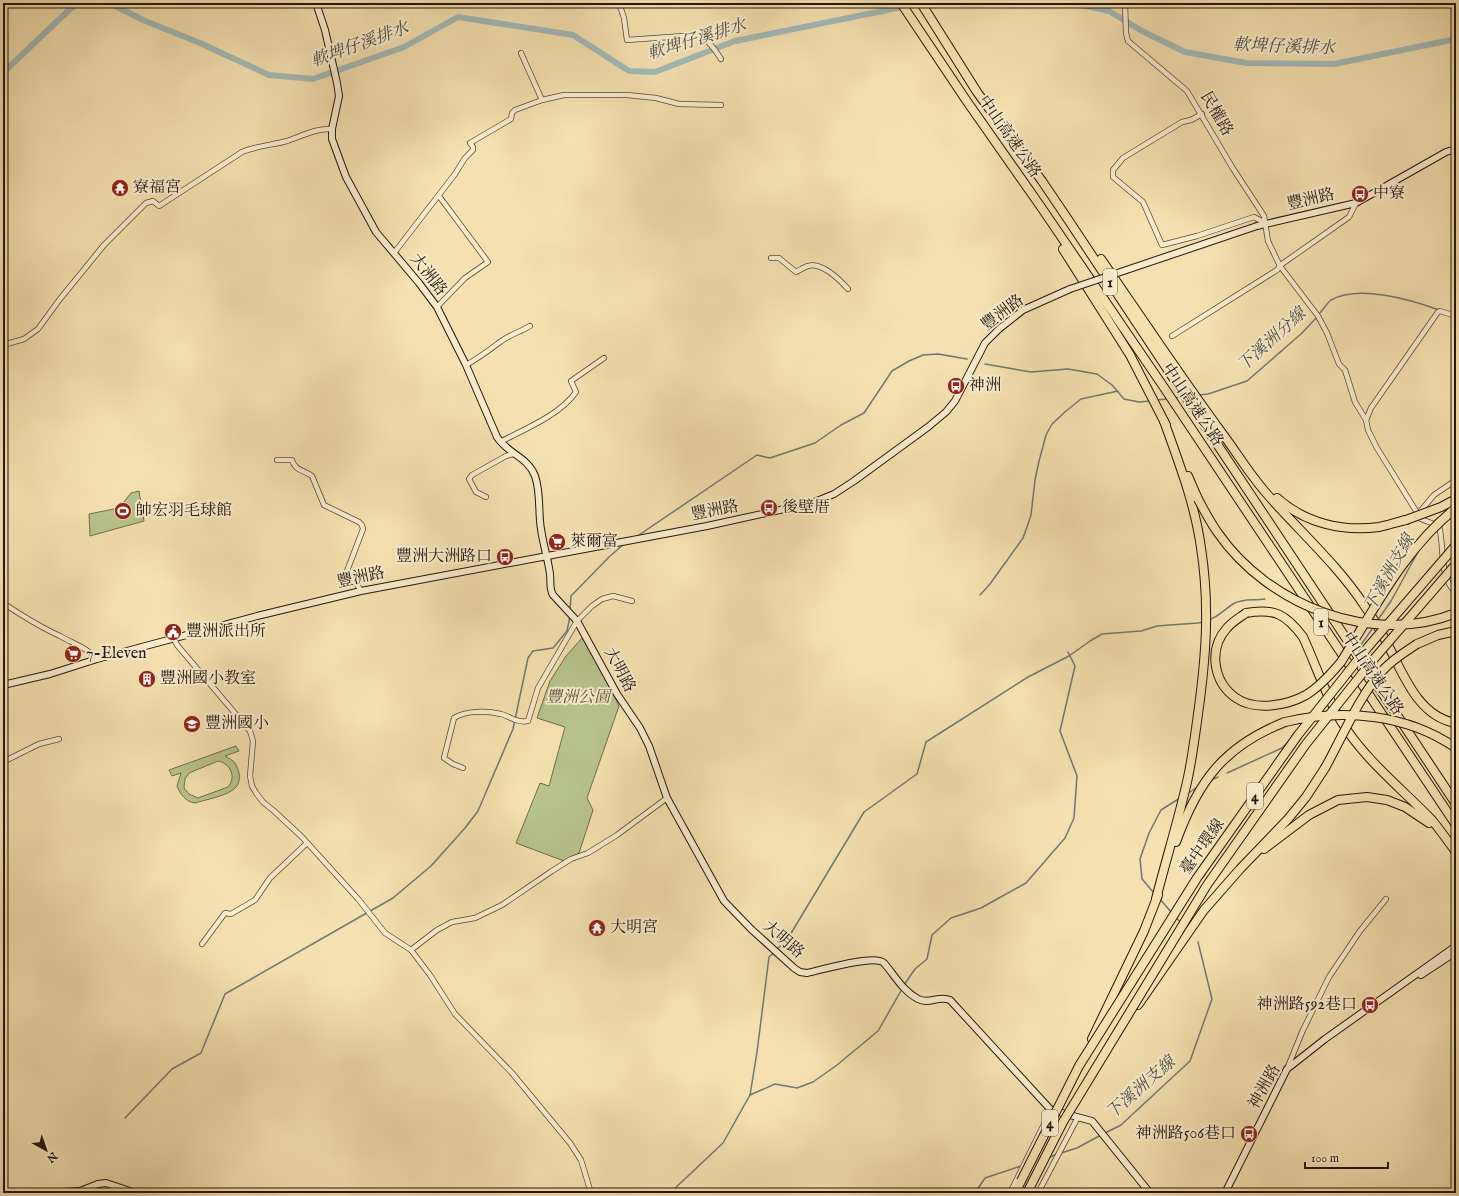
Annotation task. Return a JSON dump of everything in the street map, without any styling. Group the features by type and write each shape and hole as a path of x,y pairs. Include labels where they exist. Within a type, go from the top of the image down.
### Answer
{"highway":[{"name":"中山高速公路","path":"902,3 966,100 1186,420 1456,825"},
{"name":"中山高速公路","path":"921,3 977,92 1042,180 1456,804"},
{"path":"1042,180 1052,187 1198,401 1250,473 1364,604 1386,641 1412,691 1427,710 1439,717 1456,722"},
{"path":"1041,208 1066,254 1130,355 1150,391 1184,471 1218,533 1246,565 1271,586 1301,603 1338,617 1363,622 1398,625 1419,623 1456,613"},
{"path":"1156,899 1187,781 1195,738 1205,661 1207,622 1205,576 1201,545 1184,471"},
{"path":"1250,473 1288,508 1321,523 1352,529 1380,526 1406,520 1441,507 1456,498"},
{"path":"1456,508 1445,516 1428,534 1402,566 1341,662 1334,670 1306,695 1286,703 1259,706 1244,702 1235,697 1225,687 1219,678 1215,658 1220,638 1226,628 1246,614 1258,611 1278,614 1287,619 1303,637 1332,702 1341,721 1348,731 1363,751 1433,822 1456,852"},
{"name":"臺中環線","path":"1014,1193 1079,1066 1197,878 1298,735 1368,647 1456,545"},
{"name":"臺中環線","path":"1027,1193 1064,1122 1207,885 1306,744 1373,660 1456,564"},
{"path":"1096,1068 1204,910 1240,869 1288,819 1306,797 1326,768 1364,694 1383,670 1397,657 1417,644 1438,635 1456,631"},
{"path":"1079,1066 1144,931 1181,828 1193,802 1214,769 1240,745 1255,735 1285,722 1326,715 1363,716 1392,720 1415,726 1433,734 1456,748"},
{"path":"1204,910 1262,851 1309,815 1338,800 1367,797 1387,800 1405,807 1425,820 1447,840"}],"street":[{"name":"大洲路","path":"316,3 325,30 337,83 338,96 332,129 332,139 346,177 376,232 437,307 466,365 500,442 513,454 526,462 535,477 538,488 540,528 546,555"},
{"path":"619,3 624,18 627,40 698,35 709,43 721,59"},
{"name":"民權路","path":"1125,3 1126,33 1128,41 1187,91 1202,114 1232,168 1264,216 1268,241 1280,266 1318,316 1323,325 1339,364 1345,370 1355,402 1366,420 1368,430 1377,448 1418,514"},
{"path":"521,53 542,100"},
{"path":"394,253 439,196 472,150 473,147 470,143 511,119 512,113 515,110 542,100 564,95 627,95 656,98 679,104 720,105"},
{"path":"1202,114 1191,120 1182,122 1123,158 1113,170 1113,177 1143,202 1162,244 1197,236 1254,217 1265,223"},
{"path":"3,345 24,339 38,329 104,244 146,203 152,201 159,206 242,152 249,149 288,140 322,128 332,129"},
{"name":"豐洲路","path":"3,686 257,616 361,591 546,555 707,526 812,503 834,494 854,481 928,427 946,412 955,401 986,343 999,329 1023,310 1070,289 1265,223 1356,203 1446,152 1456,149"},
{"path":"437,307 465,278 488,262 439,196"},
{"path":"1172,336 1280,266 1349,217 1356,203"},
{"path":"771,258 779,258 796,272 808,265 818,266 839,279 848,289"},
{"path":"1366,420 1371,408 1438,312 1440,310 1456,316"},
{"path":"466,365 488,352 500,342 530,326"},
{"path":"500,442 544,419 570,401 576,392 571,381 604,358"},
{"path":"486,497 476,492 469,481 470,477 506,456 513,454"},
{"path":"277,460 292,460 294,465 300,471 312,476 324,505 359,522 362,525 362,529 347,570 348,575 355,581 361,591"},
{"path":"1456,480 1434,495 1418,514 1421,519 1439,526 1442,538 1442,560 1450,588 1456,594"},
{"name":"大明路","path":"546,555 550,575 550,590 577,621 617,694 640,728 649,746 667,798 724,901 751,929 800,972 807,973 871,959 882,962 905,989 916,998 928,1002 944,997 950,1000 1051,1110"},
{"path":"463,768 444,758 454,718 458,715 469,713 493,712 515,720 528,721 538,688 577,621 592,606 602,599 613,596 632,600"},
{"path":"3,603 59,636 89,650 97,659"},
{"path":"174,639 177,645 250,731 253,741 250,776 253,789 263,802 307,843 359,900 385,933 411,950 430,975 455,1014 520,1081 570,1143 581,1160 591,1193"},
{"path":"3,762 39,744 59,739"},
{"path":"411,950 437,930 452,922 475,918 502,905 552,871 572,859 588,853 617,835 667,798"},
{"path":"202,944 225,913 231,914 255,900 270,878 307,843"},
{"path":"1287,1069 1303,1030 1329,977 1360,931 1386,898"},
{"name":"神洲路","path":"1225,1193 1287,1069 1326,1039 1428,968 1456,946"},
{"name":"神洲路","path":"1428,968 1456,952"},
{"path":"1010,1193 1051,1110 1092,1121 1150,1193"},
{"path":"1038,1193 1078,1117"},
{"path":"47,1193 80,1191 98,1184 106,1183 136,1193"}],"green space":[{"name":"帥宏羽毛球館","path":"139,491 144,521 90,536 89,514 119,508 131,493"},
{"name":"豐洲公園","path":"583,637 595,657 619,706 587,798 593,810 579,853 564,861 516,843 540,783 549,786 565,727 537,718 550,681 566,656"},
{"path":"236,746 239,751 225,756 233,761 237,767 239,782 237,786 224,795 214,798 195,803 186,799 177,786 181,773 172,776 169,770","holes":["218,761 229,767 232,775 231,783 228,787 198,798 189,794 184,788 185,779 189,773"]}],"waterway":[{"name":"軟埤仔溪排水","path":"3,72 78,3"},
{"name":"軟埤仔溪排水","path":"109,3 143,20 200,43 269,75 313,79 404,47 458,17 573,35 629,71 655,72 735,41 922,3"},
{"name":"軟埤仔溪排水","path":"1072,3 1109,11 1142,31 1185,52 1246,63 1334,64 1456,39"},
{"name":"下溪洲分線","path":"1319,314 1331,300 1342,295 1355,293 1370,293 1400,298 1439,310"},
{"name":"下溪洲分線","path":"1198,395 1208,394 1247,381 1302,333 1317,317"},
{"name":"下溪洲分線","path":"636,537 757,455 770,458 815,443 841,425 864,413 892,371 909,361 923,355 938,354 967,359"},
{"name":"下溪洲分線","path":"985,364 1031,372 1068,369 1097,374 1112,385 1124,399 1139,402 1150,401"},
{"path":"980,595 990,584 1023,538 1031,515 1039,461 1046,435 1052,424 1081,399 1118,391"},
{"name":"下溪洲分線","path":"1174,398 1182,397"},
{"name":"下溪洲分線","path":"1156,400 1168,399"},
{"path":"570,610 571,596 609,557 624,544"},
{"name":"下溪洲支線","path":"1377,621 1391,601 1418,552"},
{"path":"1209,620 1216,617 1237,602 1265,599"},
{"path":"125,1118 172,1069 201,1053 225,994 393,898 431,866 465,828 478,811 513,729 528,658 533,651 553,648 567,631 570,616"},
{"path":"777,949 787,940 864,812 917,774 926,742 1028,677 1069,656 1102,634 1141,631 1157,626 1203,622"},
{"name":"下溪洲支線","path":"1358,649 1372,629"},
{"path":"904,985 915,969 927,959 932,935 951,918 981,908 1026,883 1065,838 1074,818 1077,776 1060,731 1075,666 1068,652"},
{"name":"下溪洲支線","path":"1227,773 1282,748 1290,740"},
{"name":"下溪洲支線","path":"1211,780 1218,777"},
{"name":"下溪洲支線","path":"1187,794 1199,786"},
{"name":"下溪洲支線","path":"1154,893 1142,879 1140,859 1149,833 1161,810 1180,798"},
{"name":"下溪洲支線","path":"1159,898 1171,912"},
{"name":"下溪洲支線","path":"1175,916 1181,923"},
{"name":"下溪洲支線","path":"1105,1133 1121,1125 1190,1061 1212,999 1198,942"},
{"path":"750,1095 769,957 775,952"},
{"path":"670,1193 723,1143 750,1095 775,1084 797,1088 813,1082 837,1065 878,1031 902,989"},
{"name":"下溪洲支線","path":"1061,1153 1077,1148 1101,1135"},
{"name":"下溪洲支線","path":"1050,1157 1057,1154"},
{"name":"下溪洲支線","path":"975,1193 985,1178 1021,1166"}],"place":[{"name":"寮福宮","path":"120,188"},
{"name":"中寮","path":"1360,194"},
{"name":"神洲","path":"956,386"},
{"name":"後壁厝","path":"769,508"},
{"name":"帥宏羽毛球館","path":"123,511"},
{"name":"萊爾富","path":"557,542"},
{"name":"豐洲大洲路口","path":"505,557"},
{"name":"豐洲派出所","path":"173,632"},
{"name":"7-Eleven","path":"73,654"},
{"name":"豐洲國小教室","path":"147,679"},
{"name":"豐洲國小","path":"192,724"},
{"name":"大明宮","path":"597,928"},
{"name":"神洲路592巷口","path":"1370,1005"},
{"name":"神洲路506巷口","path":"1249,1134"}]}
